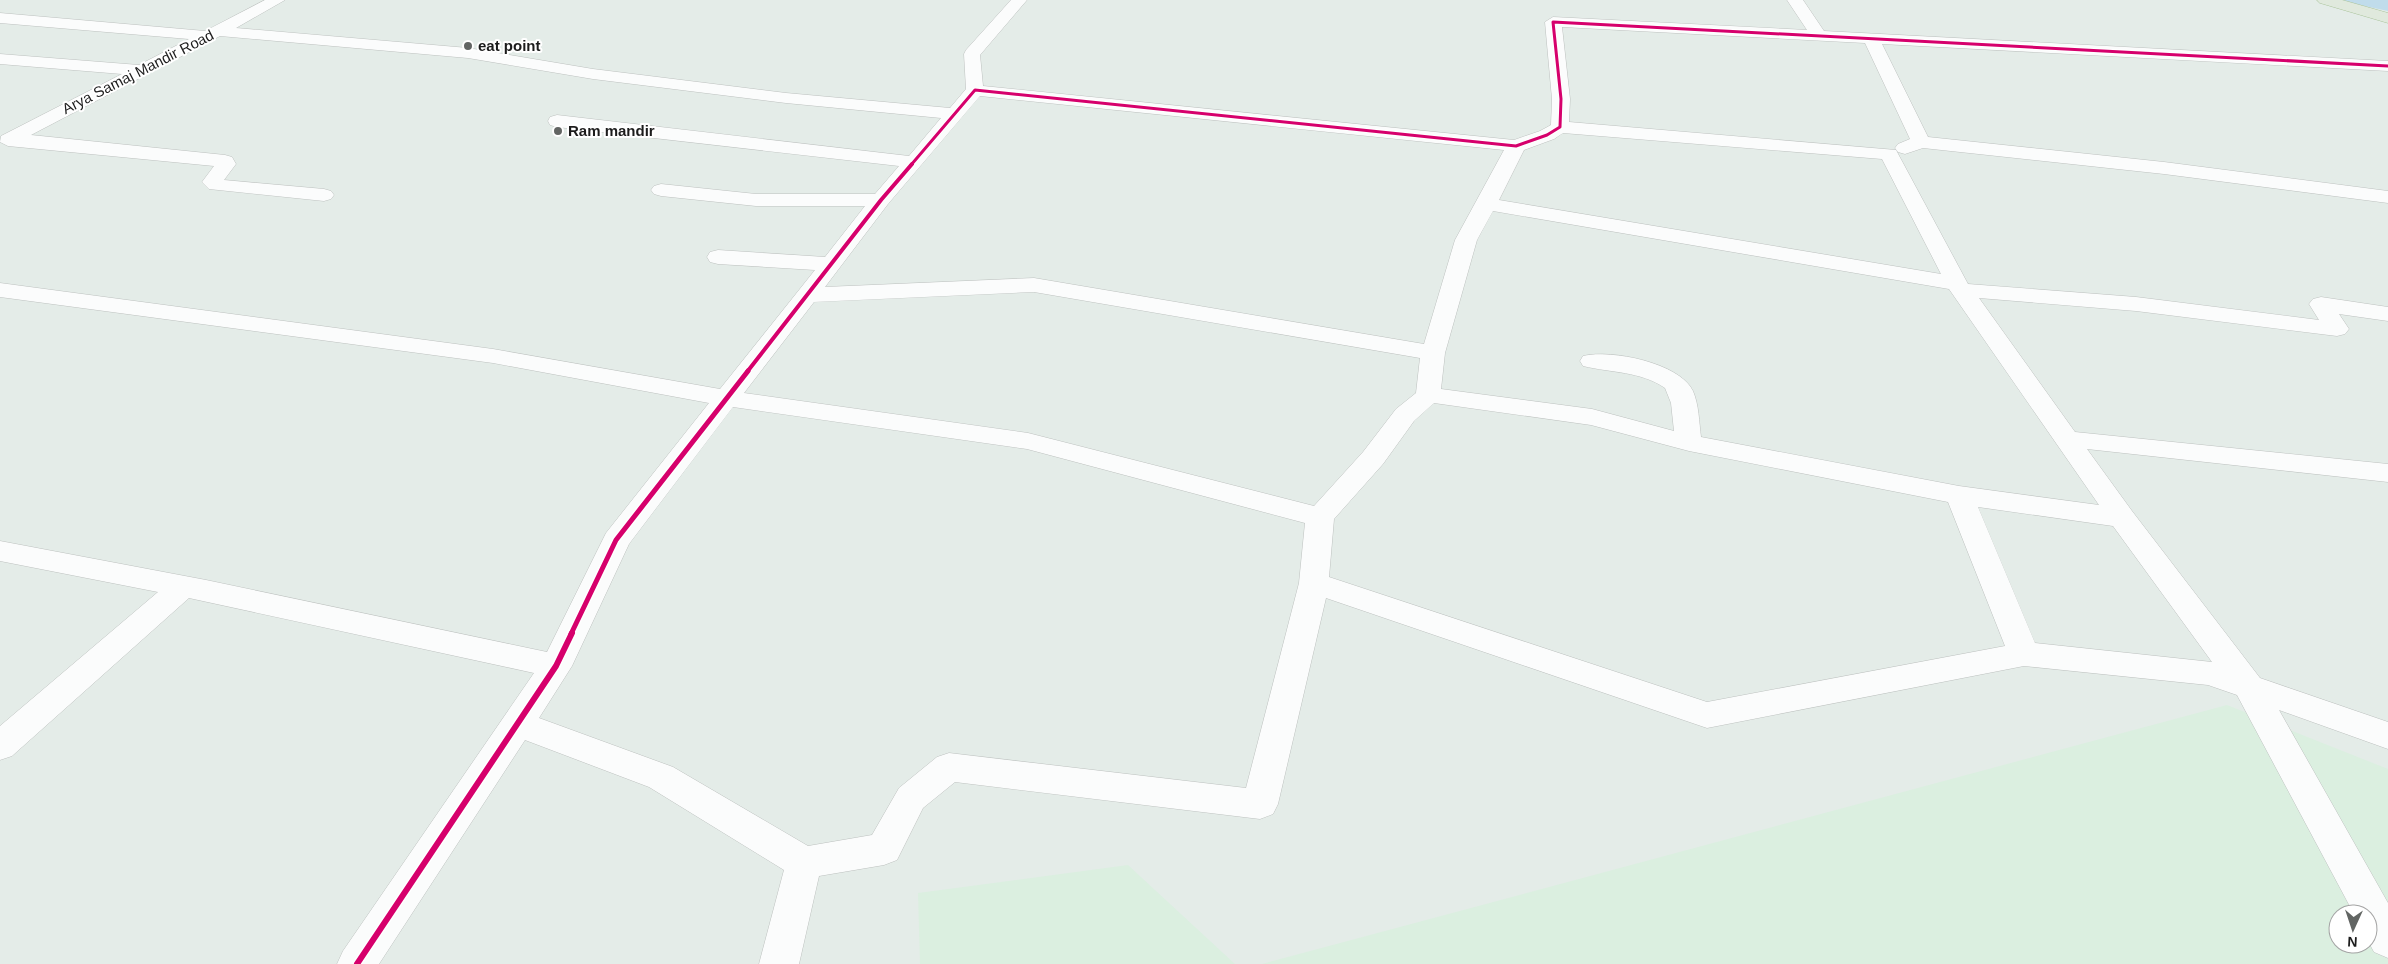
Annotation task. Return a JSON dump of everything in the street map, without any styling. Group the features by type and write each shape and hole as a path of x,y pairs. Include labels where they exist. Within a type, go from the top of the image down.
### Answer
{"highway":[{"path":"2325,0 2384,16"}],"street":[{"name":"Arya Samaj Mandir Road","path":"5,142 139,70 277,0"},
{"path":"357,964 556,666 616,540 881,200 975,90 972,54 1019,0"},
{"path":"1795,0 1819,36"},
{"path":"0,18 468,53 593,74 786,98 955,114"},
{"path":"1560,127 1560,99 1553,22 2388,66"},
{"path":"1871,39 1921,142"},
{"path":"0,59 139,70"},
{"path":"975,90 1377,130 1516,146 1548,135 1560,127 1889,154 1921,142 2164,168 2388,197"},
{"path":"557,121 914,162"},
{"path":"5,142 225,161 226,164 212,182 216,185 324,195"},
{"path":"518,723 660,776 804,864 884,849 911,798 949,767 1260,804 1314,583 1320,517 1373,458 1405,416 1428,395 1433,353 1466,240 1488,204 1516,146"},
{"path":"1889,154 1960,287 2122,518 2249,687 2388,940"},
{"path":"661,190 756,200 881,200"},
{"path":"1488,204 1960,287 2136,304 2337,329 2321,304 2388,314"},
{"path":"718,257 830,264"},
{"path":"807,295 1034,285 1433,353"},
{"path":"0,290 494,356 726,398 1028,441 1320,517"},
{"path":"1592,361 1659,373 1670,378 1680,390 1689,443"},
{"path":"1428,395 1592,417 1689,443 1959,495 2122,518"},
{"path":"2066,439 2388,473"},
{"path":"1959,495 2024,654"},
{"path":"0,550 556,666"},
{"path":"1314,583 1707,715 2024,654 2210,673 2388,736"},
{"path":"0,746 183,587"},
{"path":"779,964 804,864"}],"shaded area":[{"path":"2336,0 2388,0 2388,11"},
{"path":"2227,705 2388,769 2388,964 1262,964"},
{"path":"1128,865 1235,964 920,964 918,893"}],"cycle path":[{"path":"357,964 556,666 616,540 881,200 975,90 1377,130 1516,146 1547,135 1560,127 1561,99 1553,22 2388,66"}],"place":[{"name":"eat point","path":"468,46"},
{"name":"Ram mandir","path":"558,131"}]}
